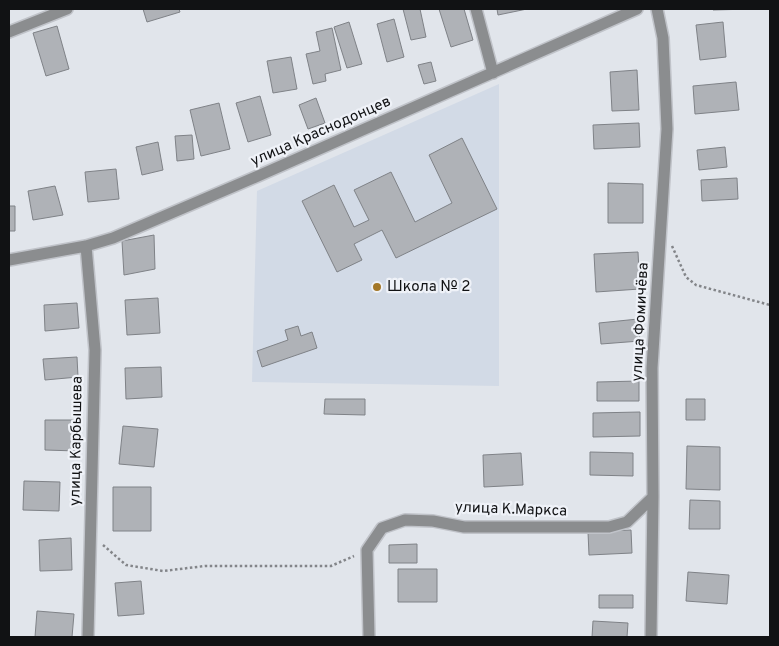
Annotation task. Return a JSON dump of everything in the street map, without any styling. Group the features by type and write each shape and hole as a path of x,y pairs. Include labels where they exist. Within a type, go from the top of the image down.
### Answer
{"street":[{"path":"9,32 66,9"},
{"path":"476,9 493,73"},
{"name":"улица Краснодонцев","path":"9,260 86,246 113,238 637,9"},
{"name":"улица Фомичёва","path":"651,637 654,497 652,368 667,129 663,38 657,9"},
{"name":"улица Карбышева","path":"86,246 95,350 88,637"},
{"name":"улица К.Маркса","path":"367,550 382,528 406,520 433,521 464,527 609,527 627,522 654,497"},
{"path":"367,550 369,637"}],"path":[{"path":"661,223 686,277 696,285 770,305"},
{"path":"90,535 126,565 163,571 205,566 331,566 367,550"}],"shaded area":[{"name":"Школа № 2","path":"499,84 499,386 252,382 257,191"}],"building":[{"path":"143,9 179,9 180,12 147,22"},
{"path":"403,9 420,9 426,37 411,40"},
{"path":"439,9 464,9 473,40 451,47"},
{"path":"497,9 527,9 498,15"},
{"path":"713,9 751,9 713,10"},
{"path":"394,19 404,57 387,62 377,24"},
{"path":"349,22 362,64 347,68 334,27"},
{"path":"723,22 726,57 700,60 696,25"},
{"path":"57,26 69,69 46,76 33,33"},
{"path":"332,28 341,70 325,74 326,81 313,84 306,54 320,51 316,32"},
{"path":"291,57 297,89 273,93 267,61"},
{"path":"431,62 436,81 424,84 418,65"},
{"path":"637,70 639,110 612,111 610,72"},
{"path":"736,82 739,110 695,114 693,86"},
{"path":"260,96 271,135 248,142 236,103"},
{"path":"316,98 325,123 308,129 299,105"},
{"path":"219,103 230,149 201,156 190,110"},
{"path":"639,123 640,147 594,149 593,125"},
{"path":"192,135 194,159 177,161 175,136"},
{"path":"462,138 497,209 396,258 382,230 354,244 362,260 337,272 302,201 334,185 354,227 369,220 354,190 391,172 415,222 452,203 429,155"},
{"path":"158,142 163,170 142,175 136,147"},
{"path":"725,147 727,167 699,170 697,150"},
{"path":"116,169 119,199 88,202 85,172"},
{"path":"737,178 738,199 702,201 701,180"},
{"path":"608,183 643,184 643,223 608,223"},
{"path":"55,186 63,215 33,220 28,191"},
{"path":"9,206 15,206 15,231 9,231"},
{"path":"154,235 155,269 124,275 122,241"},
{"path":"638,252 640,289 596,292 594,254"},
{"path":"158,298 160,333 127,335 125,300"},
{"path":"77,303 79,328 45,331 44,305"},
{"path":"638,319 640,341 601,344 599,323"},
{"path":"298,326 301,336 312,332 317,348 262,367 257,351 288,340 285,330"},
{"path":"77,357 78,377 45,380 43,359"},
{"path":"161,367 162,397 126,399 125,368"},
{"path":"639,381 639,401 597,401 597,382"},
{"path":"325,399 365,399 365,415 324,414"},
{"path":"686,399 705,399 705,420 686,420"},
{"path":"640,412 640,436 593,437 593,413"},
{"path":"45,420 77,420 77,451 45,450"},
{"path":"123,426 158,429 154,467 119,464"},
{"path":"687,446 720,447 720,490 686,489"},
{"path":"590,452 633,453 633,476 590,475"},
{"path":"521,453 523,485 484,487 483,455"},
{"path":"24,481 60,482 59,511 23,510"},
{"path":"113,487 151,487 151,531 113,531"},
{"path":"690,500 720,501 720,529 689,529"},
{"path":"631,530 632,553 589,555 588,532"},
{"path":"71,538 72,570 40,571 39,540"},
{"path":"417,544 417,563 389,563 389,545"},
{"path":"398,569 437,569 437,602 398,602"},
{"path":"688,572 729,575 727,604 686,601"},
{"path":"141,581 144,614 118,616 115,583"},
{"path":"599,595 633,595 633,608 599,608"},
{"path":"37,611 74,614 72,637 35,637"},
{"path":"593,621 628,623 627,637 592,637"}],"place":[{"name":"Школа № 2","path":"377,287"}]}
